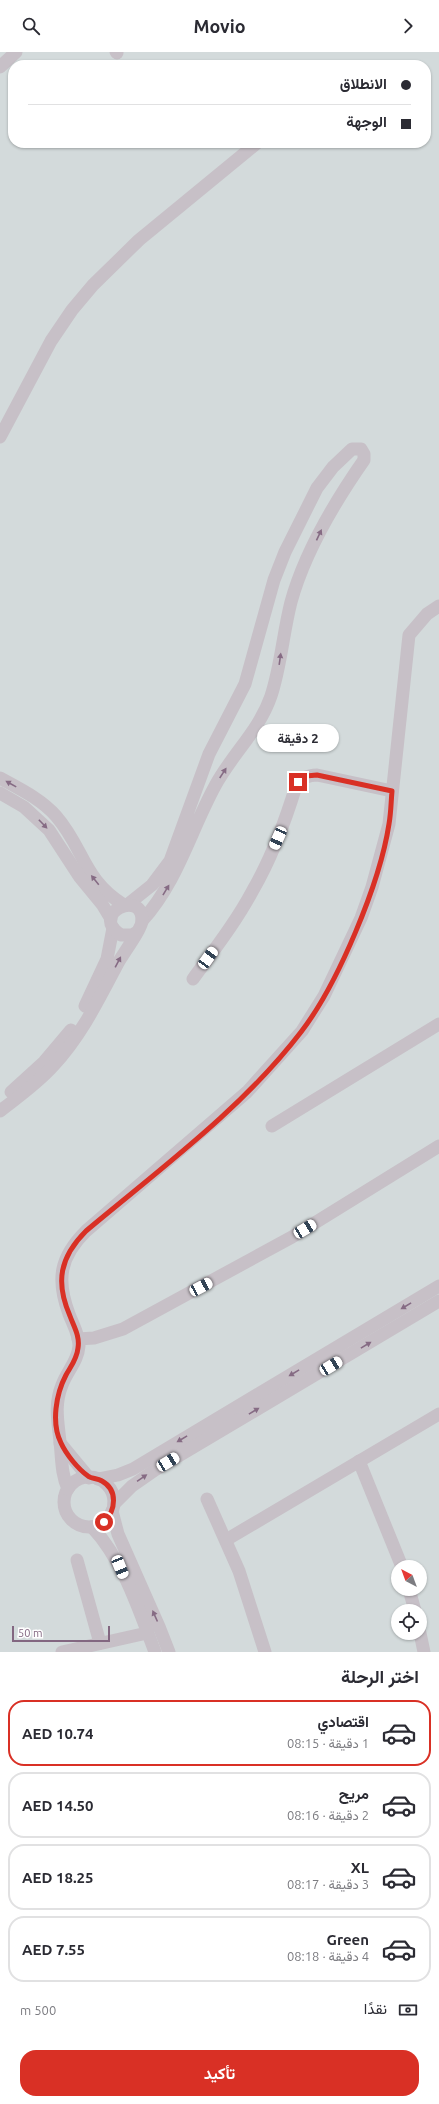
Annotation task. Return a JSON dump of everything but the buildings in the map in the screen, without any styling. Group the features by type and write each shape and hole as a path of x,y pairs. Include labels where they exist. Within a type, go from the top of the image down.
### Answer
{"street":[{"path":"0,437 51,341 72,310 93,285 139,240 251,148"},
{"path":"0,793 24,807 49,830 79,876 102,904 112,924 121,935 132,935 159,900 176,871 219,780 253,734 262,716 275,682 286,620 298,580 326,520 364,460 364,454 361,449 352,449 337,462 324,477 311,500 274,580 245,684 209,754 174,852 157,879 126,905 116,910 112,924 110,949 104,969 74,1024 44,1062 0,1101"},
{"path":"68,1490 61,1470 60,1443 57,1424 57,1400 63,1382 76,1359 78,1339 65,1302 62,1287 62,1273 69,1251 86,1231 247,1092 302,1031 337,970 361,918 372,887 390,824 392,791 409,635 423,618 439,606"},
{"path":"193,979 239,915 254,890 278,838 296,786 301,779 306,776 317,775 392,791"},
{"path":"0,778 38,800 56,816 68,832 92,877 108,894 126,905 136,908 142,916 139,926 88,1018 66,1052 40,1079 0,1111"},
{"path":"272,1126 439,1024"},
{"path":"78,1339 94,1338 123,1329 292,1237 439,1146"},
{"path":"439,1286 133,1469 118,1475 77,1481 68,1490 65,1503 68,1515 78,1524 92,1527 104,1522 113,1508 132,1486 155,1470 439,1301"},
{"path":"226,1540 439,1414"},
{"path":"60,1443 93,1478 104,1482 112,1492 113,1508 118,1534 169,1652"},
{"path":"359,1461 399,1560"},
{"path":"208,1499 239,1570 265,1652"},
{"path":"92,1527 115,1556 155,1652"},
{"path":"77,1560 100,1643"},
{"path":"62,1652 147,1633"},
{"path":"421,1640 424,1652"}],"shaded area":[{"path":"0,52 439,52 439,1652 0,1652"}],"route":[{"path":"104,1522 109,1517 114,1504 112,1492 104,1482 98,1479 89,1478 73,1461 60,1443 57,1424 56,1412 59,1391 76,1359 79,1344 77,1331 69,1314 62,1287 64,1261 77,1240 86,1231 219,1118 247,1092 275,1062 302,1031 324,996 350,944 361,918 382,856 390,824 392,791 317,775 306,776 298,782"}]}
